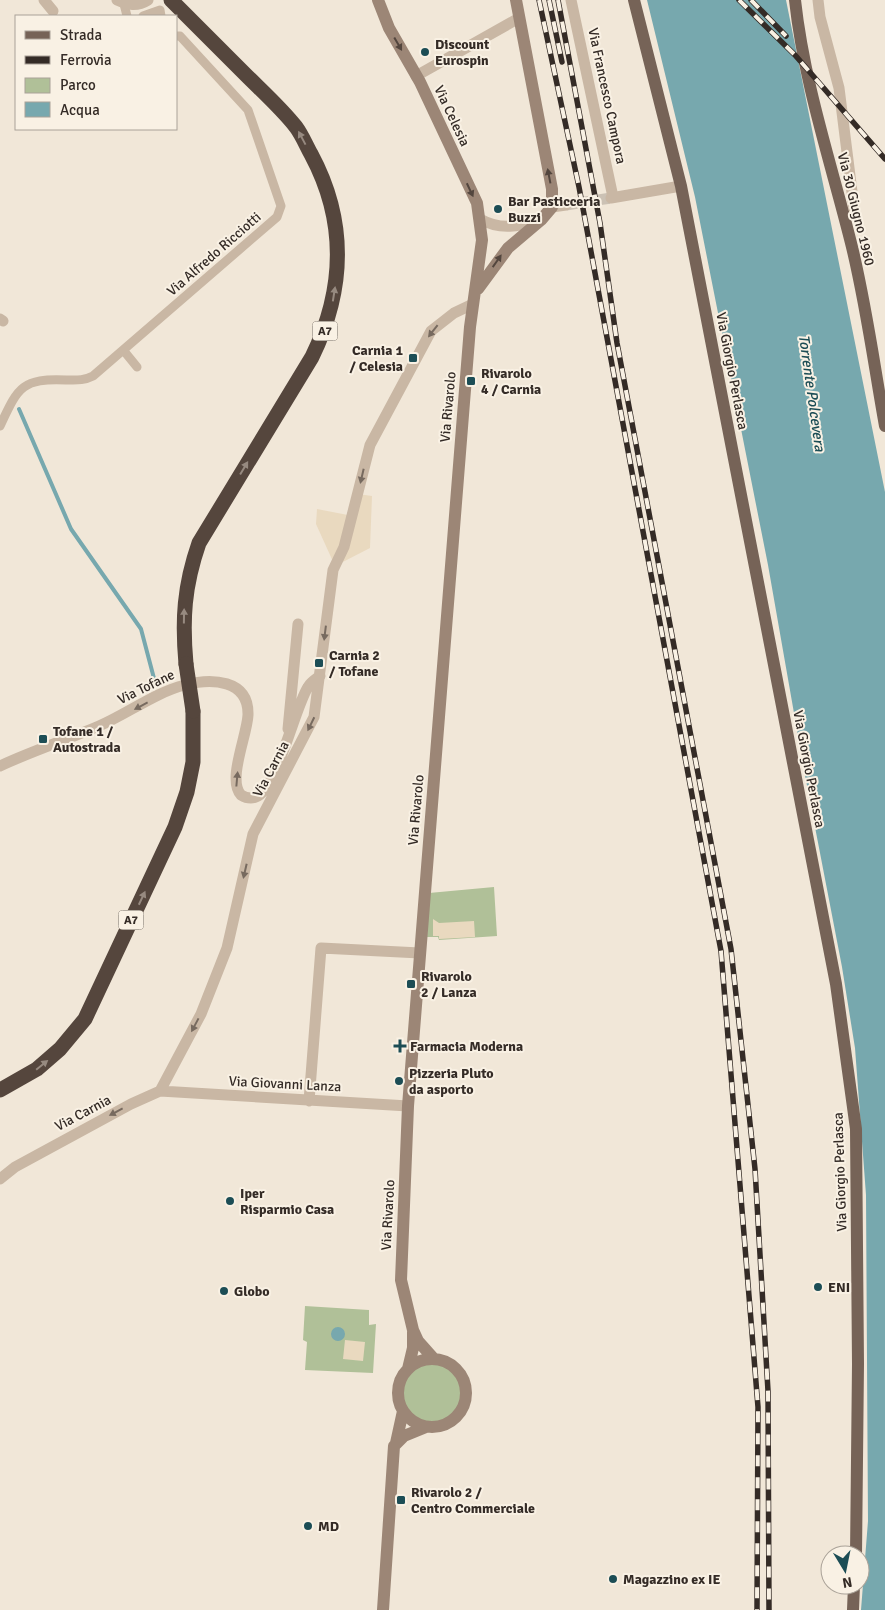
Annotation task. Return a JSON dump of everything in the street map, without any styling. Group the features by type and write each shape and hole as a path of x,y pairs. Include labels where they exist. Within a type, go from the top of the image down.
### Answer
{"highway":[{"name":"A7","path":"0,1090 38,1069 60,1049 85,1018 175,827 187,792 193,762 193,711 186,664 184,605 189,571 199,543 312,357 326,330 334,298 338,267 333,206 321,173 297,130 278,106 171,0"}],"main road":[{"name":"Via Celesia","path":"378,0 389,28 416,76 477,203 480,219"},
{"path":"516,0 552,189 552,207"},
{"name":"Via Giorgio Perlasca","path":"634,0 681,186 836,984 856,1129 858,1354 856,1545"},
{"name":"Via 30 Giugno 1960","path":"795,0 798,29 817,115 852,246 885,426"},
{"name":"Via Rivarolo","path":"474,299 499,257 541,220 552,207"},
{"name":"Via Rivarolo","path":"384,1610 394,1446 403,1411 398,1388 408,1369 413,1348 412,1330 401,1280 408,1106 474,299 482,240 480,219"},
{"name":"Via Rivarolo","path":"396,1443 413,1431 426,1427 434,1428 451,1422 458,1416 466,1400 464,1381 460,1372 452,1366 434,1359 418,1341 412,1330"},
{"path":"408,1369 425,1360 434,1359"},
{"path":"403,1411 416,1424 426,1427"},
{"path":"853,1610 854,1595"}],"street":[{"path":"44,0 54,11"},
{"path":"120,2 141,5 148,0"},
{"name":"Via Francesco Campora","path":"571,0 612,198 681,186"},
{"path":"818,0 820,17 839,88 854,208"},
{"path":"120,2 126,15"},
{"path":"147,15 160,10 161,15"},
{"path":"416,76 519,18"},
{"name":"Via Alfredo Ricciotti","path":"0,426 15,396 28,383 37,379 82,380 89,378 124,351 277,217 281,206 248,110 178,36"},
{"path":"552,207 566,205"},
{"path":"480,219 491,225 505,227 541,220"},
{"name":"Via Carnia","path":"0,1179 15,1167 131,1104 160,1092 201,1014 227,948 253,834 314,717 333,570 344,548 370,446 432,331 474,299"},
{"path":"124,351 137,367"},
{"name":"Via Tofane","path":"288,738 288,714 295,678 298,624"},
{"name":"Via Tofane","path":"0,766 99,726 170,690 184,685 223,682 243,694 248,706 247,723 235,783 241,796 252,798 262,793 288,738 308,687 320,676"},
{"path":"309,1101 321,948 420,953"},
{"name":"Via Giovanni Lanza","path":"160,1092 408,1106"}],"green space":[{"path":"494,887 497,936 439,940 438,937 427,937 429,893"},
{"path":"305,1306 369,1310 369,1325 376,1324 373,1373 305,1370 307,1342 303,1340"},
{"path":"433,1362 450,1367 455,1371 459,1376 464,1393 459,1410 455,1415 450,1419 433,1424 416,1419 411,1415 407,1410 402,1393 407,1376 411,1371 416,1367"}],"shaded area":[{"path":"358,494 372,496 370,548 335,566 316,524 317,509 353,516"},
{"path":"433,919 439,923 474,921 475,937 439,939 439,936 433,936"},
{"path":"345,1340 365,1342 363,1361 343,1359"}],"water":[{"name":"Torrente Polcevera","path":"647,0 786,0 885,492 885,1610 861,1610 862,1595 870,1595 870,1545 866,1545 868,1521 866,1195 855,1048 842,967 804,770 768,565 695,197"},
{"path":"338,1327 343,1329 345,1334 343,1339 338,1341 333,1339 331,1334 333,1329"}],"waterway":[{"path":"19,409 71,529 141,629 156,686"}],"tunnel":[{"path":"566,205 611,198"}],"railway":[{"path":"539,0 579,187 721,951 758,1407 757,1610"},
{"path":"549,0 562,62"},
{"path":"558,0 600,223 617,343 731,949 755,1169 768,1391 769,1610"},
{"path":"739,0 795,55 885,159"},
{"path":"751,0 786,36"}],"place":[{"name":"Discount Eurospin","path":"425,52"},
{"name":"Bar Pasticceria Buzzi","path":"498,209"},
{"name":"Carnia 1 / Celesia","path":"413,358"},
{"name":"Rivarolo 4 / Carnia","path":"471,381"},
{"name":"Carnia 2 / Tofane","path":"319,663"},
{"name":"Tofane 1 / Autostrada","path":"43,739"},
{"name":"Rivarolo 2 / Lanza","path":"411,984"},
{"name":"Farmacia Moderna","path":"400,1046"},
{"name":"Pizzeria Pluto da asporto","path":"399,1081"},
{"name":"Iper Risparmio Casa","path":"230,1201"},
{"name":"ENI","path":"818,1287"},
{"name":"Globo","path":"224,1291"},
{"name":"Rivarolo 2 / Centro Commerciale","path":"401,1500"},
{"name":"MD","path":"308,1526"},
{"name":"Magazzino ex IE","path":"613,1579"}]}
